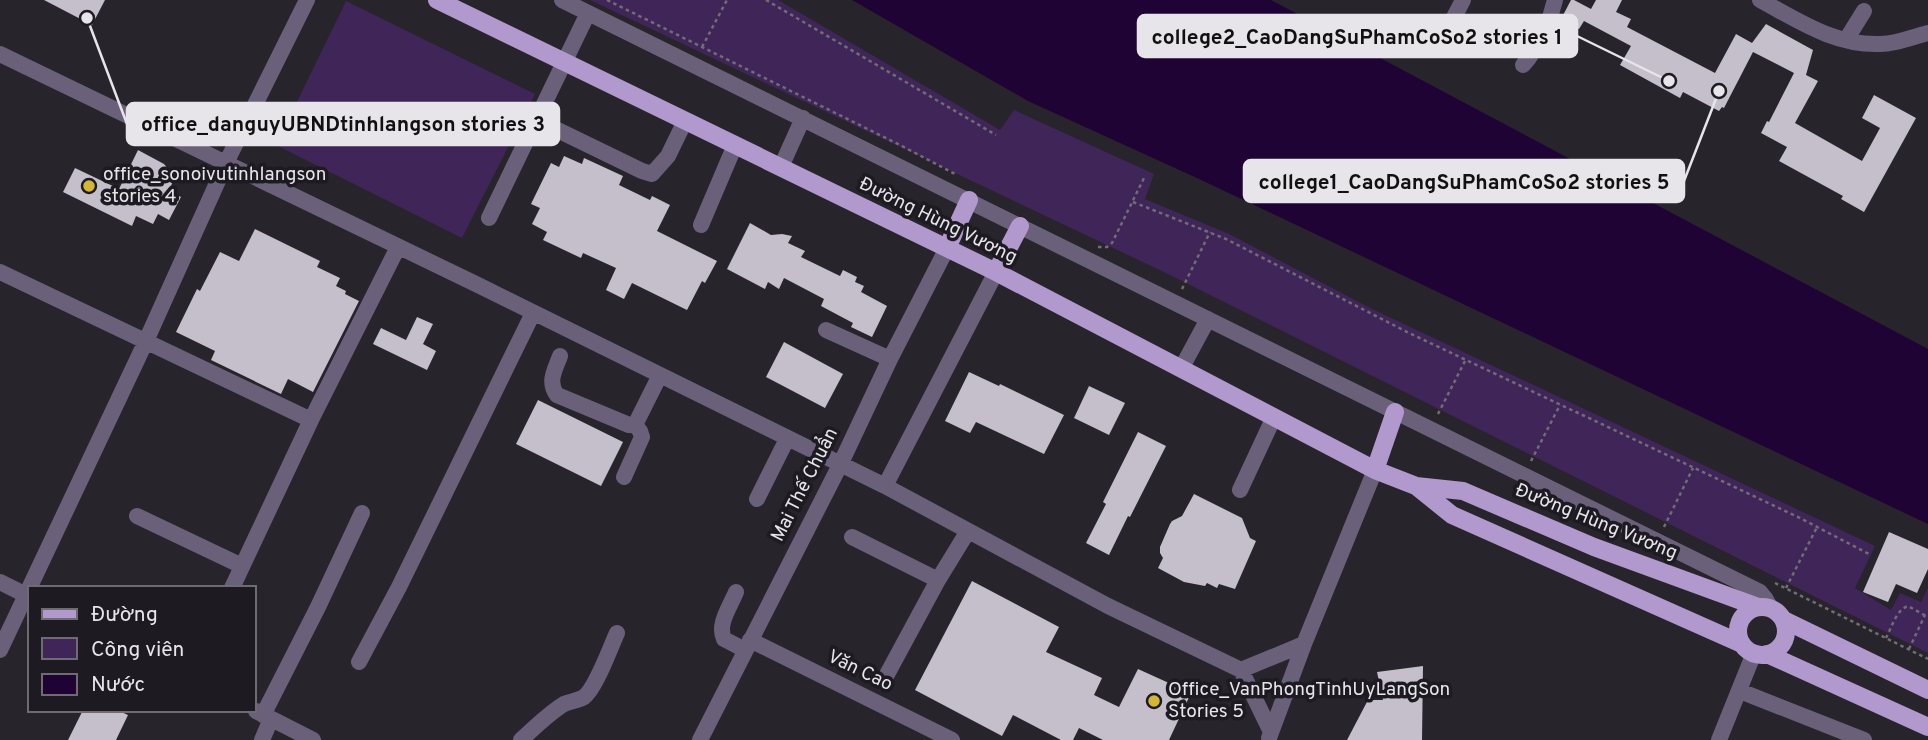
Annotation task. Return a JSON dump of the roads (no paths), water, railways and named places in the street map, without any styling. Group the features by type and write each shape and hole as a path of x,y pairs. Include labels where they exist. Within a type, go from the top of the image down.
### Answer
{"main road":[{"name":"Đường Hùng Vương","path":"437,0 996,272 1375,470 1416,486 1463,491 1594,547 1764,607"},
{"path":"947,248 969,200"},
{"path":"996,272 1020,226"},
{"path":"1375,470 1395,412"},
{"name":"Đường Hùng Vương","path":"1416,486 1452,515 1928,727"},
{"path":"1784,620 1786,638 1775,651 1754,651 1738,635 1742,617 1749,610 1764,607 1776,610 1784,620 1928,690"}],"street":[{"path":"33,586 226,163 307,0"},
{"path":"562,0 1760,592 1765,598 1764,607"},
{"path":"1450,25 1463,0"},
{"path":"1522,65 1547,28 1556,0"},
{"path":"1760,0 1825,35 1846,40 1883,44 1928,33"},
{"path":"1846,40 1864,11"},
{"path":"489,218 588,13"},
{"path":"0,54 885,486 1108,607 1241,670 1269,736"},
{"path":"781,167 803,118"},
{"path":"537,120 652,174 668,156 685,121"},
{"path":"701,225 735,145"},
{"path":"233,586 311,420 398,247"},
{"name":"Mai Thế Chuẩn","path":"700,740 947,248"},
{"path":"0,272 311,420"},
{"path":"885,486 996,272"},
{"path":"359,662 533,313"},
{"path":"1181,369 1208,319"},
{"path":"826,330 890,359"},
{"path":"560,356 551,383 557,395 622,424 635,425 640,431 642,437 624,477"},
{"path":"635,425 660,375"},
{"path":"1240,490 1274,417"},
{"path":"757,499 787,439"},
{"path":"1269,736 1375,470"},
{"path":"262,740 263,715 362,513"},
{"path":"137,516 242,566"},
{"path":"884,680 968,531"},
{"path":"852,537 938,580"},
{"path":"0,582 28,596 0,650"},
{"name":"Văn Cao","path":"736,592 722,624 724,639 748,645 952,740"},
{"path":"522,740 556,709 583,698 598,675 617,633"},
{"path":"1241,670 1304,644"},
{"path":"1718,740 1754,651"},
{"path":"1740,691 1864,740"},
{"path":"263,715 313,740"}],"water":[{"path":"852,0 1271,0 1928,349 1928,524 1199,179 1028,101"}],"place":[{"name":"office_danguyUBNDtinhlangson stories 3","path":"87,18"},
{"name":"college2_CaoDangSuPhamCoSo2 stories 1","path":"1669,81"},
{"name":"college1_CaoDangSuPhamCoSo2 stories 5","path":"1719,91"},
{"name":"office_sonoivutinhlangson stories 4","path":"89,186"},
{"name":"Office_VanPhongTinhUyLangSon Stories 5","path":"1154,701"}]}
